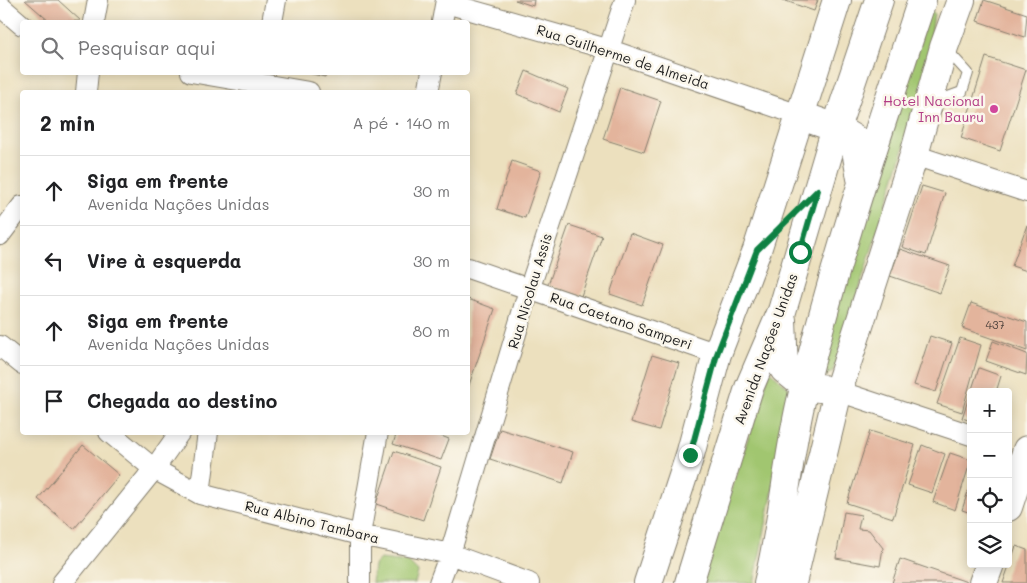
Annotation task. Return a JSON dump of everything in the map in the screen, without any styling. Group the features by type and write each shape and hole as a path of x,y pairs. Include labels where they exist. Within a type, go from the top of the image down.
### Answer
{"main road":[{"path":"648,583 690,455 717,354 757,250 837,0"},
{"name":"Avenida Nações Unidas","path":"687,583 749,388 782,311 836,128 879,0"},
{"path":"774,575 805,386 834,271 861,180 922,0"},
{"path":"944,47 945,0"},
{"path":"792,583 838,391 914,155 944,47 961,0"},
{"path":"799,115 836,128 854,139 861,180"},
{"path":"757,250 818,190"},
{"path":"782,311 784,369 805,386 838,391"},
{"path":"1012,491 1022,451"},
{"path":"687,583 690,455"},
{"path":"983,583 989,568"}],"street":[{"path":"94,20 98,0"},
{"path":"272,20 276,0"},
{"name":"Rua Nicolau Assis","path":"439,583 450,554 529,290 607,49 625,0"},
{"path":"0,6 20,23"},
{"name":"Rua Guilherme de Almeida","path":"445,9 607,49 799,115"},
{"path":"86,90 88,75"},
{"path":"211,75 299,90"},
{"path":"428,90 431,75"},
{"path":"914,155 1027,192"},
{"path":"0,236 20,209"},
{"name":"Rua Caetano Samperi","path":"470,269 717,354"},
{"path":"0,346 20,362"},
{"path":"838,391 967,434"},
{"name":"Rua Albino Tambara","path":"112,435 154,469 200,494 360,535 450,554 529,583"},
{"path":"62,583 154,469 178,435"},
{"path":"200,494 208,435"},
{"path":"360,583 360,535 377,435"}],"green space":[{"path":"930,11 934,14 925,82 833,371 826,376 820,375 819,369 920,35"},
{"path":"770,371 790,389 792,396 754,583 701,583"},
{"path":"380,559 408,562 418,572 415,583 372,583 374,565"}],"building":[{"path":"25,0 58,0 80,20 48,20"},
{"path":"515,0 534,0 533,6"},
{"path":"783,0 818,0 814,11"},
{"path":"984,0 1027,14 1025,37 977,21"},
{"path":"986,57 1026,70 1000,151 961,138"},
{"path":"526,71 568,89 559,112 517,94"},
{"path":"620,87 661,101 644,152 603,139"},
{"path":"512,161 541,171 525,218 497,209"},
{"path":"922,186 945,193 926,255 902,247"},
{"path":"569,225 602,236 581,296 548,285"},
{"path":"1027,225 1027,271 1012,266"},
{"path":"630,233 663,245 642,305 610,294"},
{"path":"900,249 950,266 940,293 890,276"},
{"path":"470,300 495,309 470,382"},
{"path":"971,303 1027,322 1027,351 962,328"},
{"path":"930,336 952,343 936,392 914,385"},
{"path":"960,338 981,345 969,388 967,388 962,412 937,404"},
{"path":"993,341 1027,354 1026,375 986,361"},
{"path":"652,355 679,363 659,430 631,422"},
{"path":"979,368 1001,376 997,388 972,388"},
{"path":"967,403 967,420 962,418"},
{"path":"500,429 573,452 563,483 490,459"},
{"path":"870,431 915,445 893,518 847,503"},
{"path":"396,435 439,435 449,439 441,460 393,444"},
{"path":"83,445 119,475 74,529 38,499"},
{"path":"922,445 945,454 932,493 908,485"},
{"path":"394,451 441,467 423,520 376,504"},
{"path":"950,453 967,459 967,472 955,510 933,502"},
{"path":"967,494 967,512 962,510"},
{"path":"844,512 861,515 858,529 869,530 883,548 880,566 836,558"},
{"path":"1016,546 1027,550 1027,583 1003,583 1008,568 1012,568 1012,557"},
{"path":"900,559 967,582 892,583"}],"place":[{"name":"Hotel Nacional Inn Bauru","path":"994,109"}],"route":[{"path":"690,455 717,354 757,250 818,190 800,252"}]}
